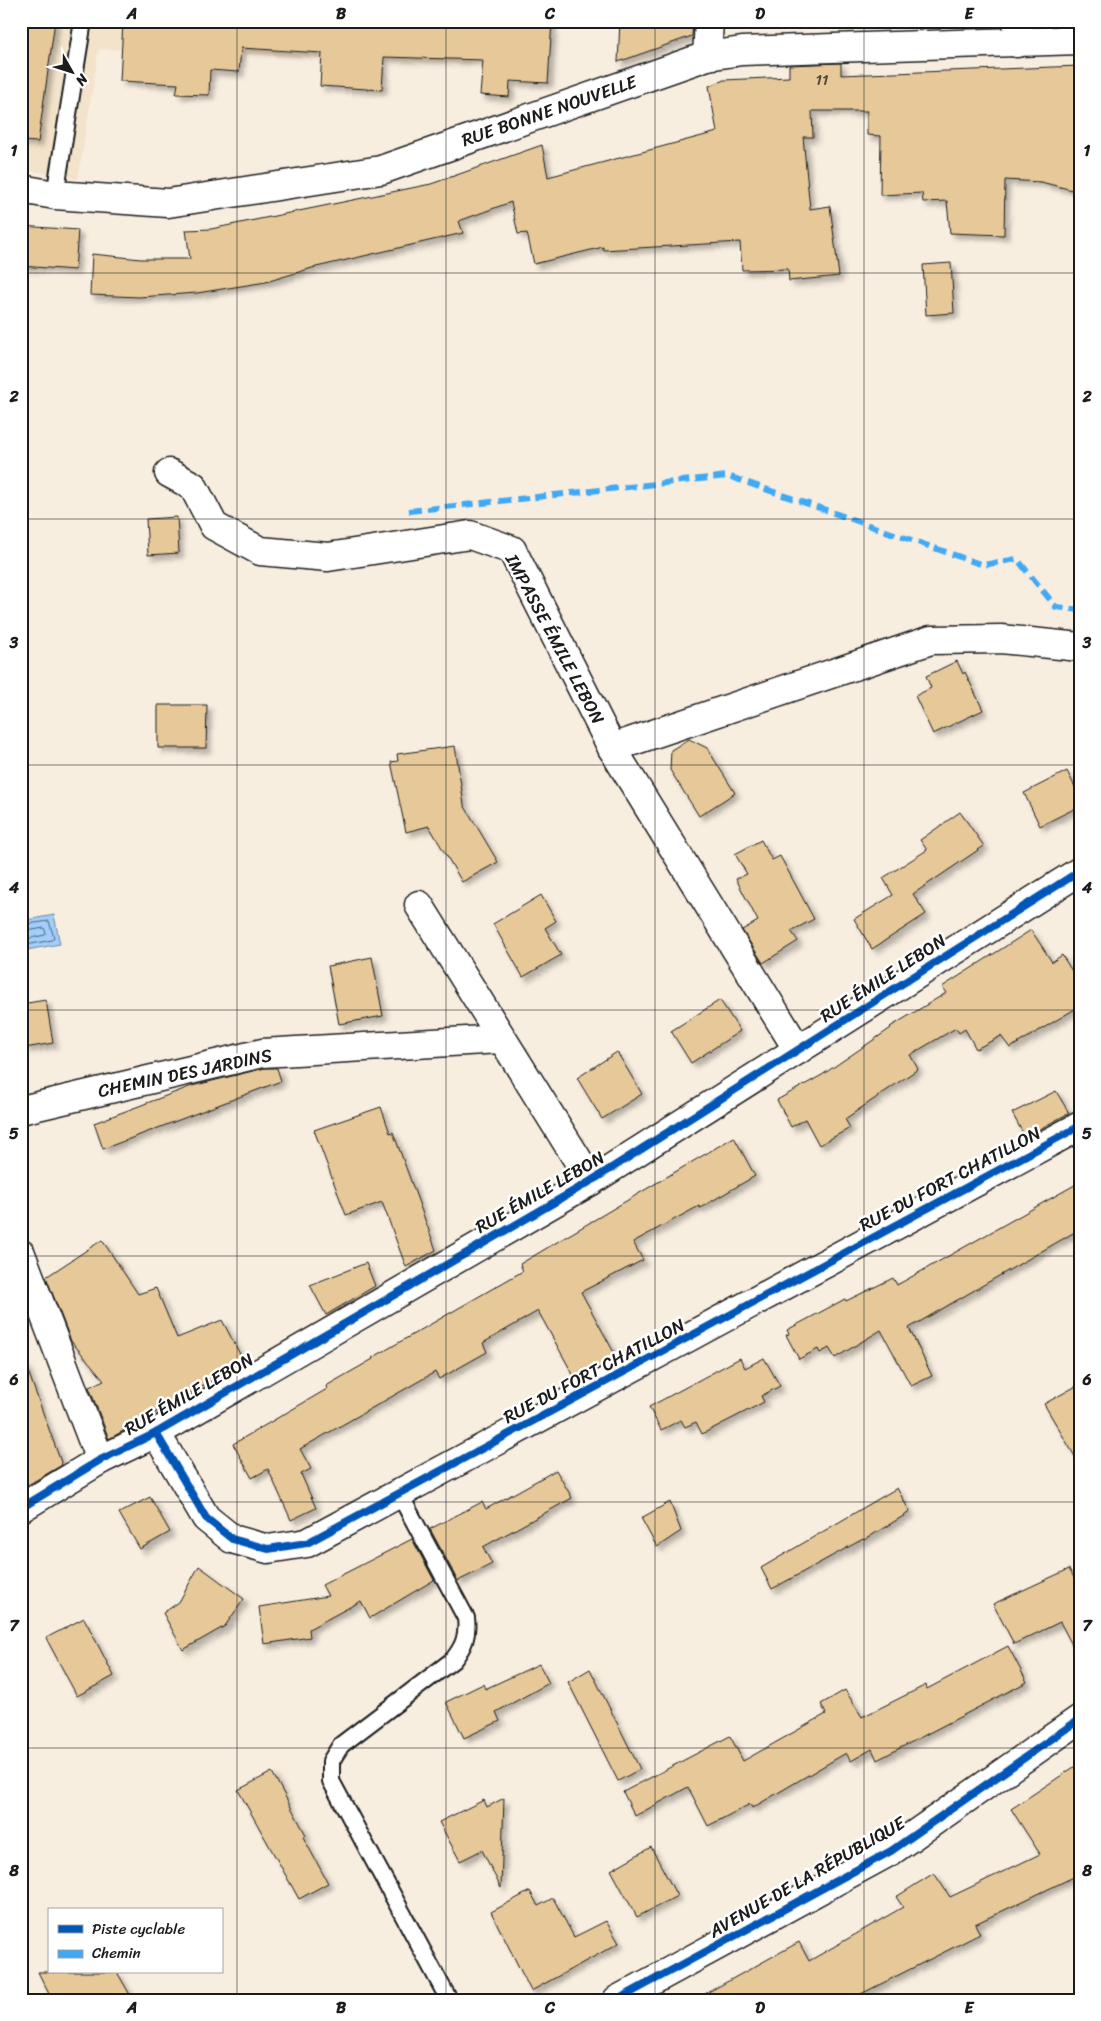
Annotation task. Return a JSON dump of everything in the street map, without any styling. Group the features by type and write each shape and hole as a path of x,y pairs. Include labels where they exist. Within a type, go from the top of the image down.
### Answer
{"street":[{"path":"707,56 709,21"},
{"name":"RUE BONNE NOUVELLE","path":"21,189 55,195 168,203 381,170 707,56 742,51 1018,32 1080,40"},
{"name":"IMPASSE ÉMILE LEBON","path":"169,473 193,486 214,526 260,550 328,557 470,535 512,550 612,748 798,1050"},
{"path":"612,748 931,640 1000,638 1080,647"},
{"name":"RUE ÉMILE LEBON","path":"21,1508 100,1460 156,1433 591,1181 1070,876"},
{"path":"419,905 591,1181"},
{"name":"CHEMIN DES JARDINS","path":"21,1110 262,1054 501,1038"},
{"name":"RUE DU FORT CHATILLON","path":"156,1433 206,1518 232,1540 268,1549 307,1543 1080,1126"},
{"path":"21,1254 100,1460"},
{"name":"AVENUE DE LA RÉPUBLIQUE","path":"618,2000 891,1850 1080,1719"}],"lane":[{"path":"55,195 83,21"},
{"path":"399,1493 466,1618 467,1633 462,1649 453,1660 341,1745 331,1761 330,1781 449,2000"}],"shaded area":[{"path":"21,21 477,21 470,64 99,49 78,179 21,169"}],"water":[{"path":"54,915 60,944 21,951 21,921"}],"building":[{"path":"21,21 55,21 38,142 21,141"},
{"path":"123,21 552,21 548,83 510,81 509,97 480,95 483,60 384,57 382,90 320,86 322,53 241,48 239,72 210,70 209,95 176,94 178,84 120,81"},
{"path":"620,21 693,21 692,36 618,62"},
{"path":"841,63 841,75 1080,66 1080,192 1041,182 1005,180 1004,235 950,233 947,201 923,202 922,193 880,195 881,136 867,135 867,111 812,111 813,137 803,137 810,209 830,206 839,276 789,281 788,269 742,270 740,242 603,250 603,247 534,264 527,233 518,234 511,202 459,221 463,233 312,268 266,282 197,293 139,297 90,295 92,254 141,259 190,259 186,230 211,229 431,184 542,145 548,177 717,132 709,86 724,80 789,77 789,65"},
{"path":"21,226 78,230 75,270 21,266"},
{"path":"951,263 954,313 926,315 923,265"},
{"path":"177,517 179,553 148,555 146,519"},
{"path":"957,661 963,674 965,672 983,710 933,734 915,696 931,688 926,676"},
{"path":"158,705 207,705 206,748 158,748"},
{"path":"689,739 707,748 735,793 699,816 670,770 671,750"},
{"path":"455,746 464,805 498,862 462,882 429,826 406,832 391,762 398,761 397,754"},
{"path":"1067,771 1080,797 1080,806 1040,826 1024,793"},
{"path":"960,812 984,846 913,894 926,914 872,949 854,919 893,895 883,878 927,850 920,840"},
{"path":"761,840 772,860 780,856 814,919 791,931 798,941 763,963 742,930 758,921 736,879 747,874 735,854"},
{"path":"541,895 556,921 545,928 561,955 523,977 493,924"},
{"path":"1031,930 1052,962 1062,955 1080,984 1080,1006 1010,1048 1001,1036 976,1049 965,1029 959,1033 956,1028 910,1055 918,1069 845,1119 850,1128 819,1145 805,1119 791,1127 777,1100 822,1075 890,1027 946,993 942,987"},
{"path":"372,957 383,1016 339,1024 328,966"},
{"path":"46,1000 53,1043 25,1048 21,1028 21,1004"},
{"path":"720,1000 740,1031 691,1063 671,1031"},
{"path":"617,1052 642,1094 602,1119 577,1078"},
{"path":"265,1068 277,1068 281,1081 103,1149 94,1123 192,1086"},
{"path":"1056,1091 1069,1113 1025,1137 1012,1113"},
{"path":"381,1107 390,1133 393,1132 436,1250 406,1267 382,1202 346,1215 314,1130"},
{"path":"734,1137 755,1176 700,1208 699,1206 633,1242 643,1260 581,1292 617,1358 576,1380 538,1311 483,1343 487,1352 439,1379 435,1372 300,1449 311,1469 301,1474 316,1508 291,1520 268,1469 252,1478 233,1444 327,1389 326,1386 372,1358 523,1271 520,1264"},
{"path":"1080,1182 1080,1229 909,1328 932,1376 911,1386 881,1330 835,1358 829,1348 820,1353 818,1349 799,1359 786,1335 789,1334 787,1330 845,1299 846,1301 893,1278 897,1285"},
{"path":"102,1240 138,1294 156,1288 177,1338 222,1320 244,1362 109,1439 89,1387 104,1380 71,1341 46,1277"},
{"path":"366,1263 375,1286 326,1315 310,1285"},
{"path":"740,1358 745,1368 764,1358 780,1386 761,1396 764,1402 702,1434 696,1422 685,1427 681,1420 661,1430 649,1407"},
{"path":"25,1363 62,1465 21,1489 21,1364"},
{"path":"1080,1384 1080,1465 1044,1404"},
{"path":"556,1470 572,1498 483,1547 492,1564 458,1581 430,1529 482,1502 486,1509"},
{"path":"897,1488 910,1512 864,1540 772,1589 761,1568"},
{"path":"150,1497 170,1532 140,1549 119,1513"},
{"path":"670,1502 681,1531 657,1547 641,1518"},
{"path":"412,1539 434,1580 370,1618 361,1601 309,1629 310,1637 264,1644 259,1607 328,1596 322,1585"},
{"path":"199,1566 244,1599 225,1626 183,1650 163,1613 179,1602"},
{"path":"1069,1569 1080,1588 1080,1660 1060,1622 1014,1644 993,1604"},
{"path":"84,1618 114,1676 77,1696 46,1638"},
{"path":"1008,1646 1027,1682 877,1760 872,1749 851,1761 846,1753 752,1808 750,1804 708,1826 688,1787 635,1816 623,1792 730,1736 743,1761 826,1714 821,1704 845,1690 862,1717 926,1685 927,1689"},
{"path":"539,1664 549,1683 496,1712 500,1721 464,1738 446,1702 483,1684 485,1689"},
{"path":"590,1669 640,1769 618,1781 568,1682"},
{"path":"1080,1763 1080,1874 975,1924 980,1934 849,2000 694,2000 799,1942 809,1961 903,1907 896,1897 934,1873 950,1897 1040,1854 1011,1809"},
{"path":"272,1772 306,1835 303,1837 328,1883 299,1899 238,1790"},
{"path":"504,1798 501,1888 482,1850 460,1861 439,1822 484,1800 487,1807"},
{"path":"651,1847 677,1896 637,1917 611,1870"},
{"path":"530,1891 538,1906 553,1898 574,1937 606,1921 619,1943 531,1991 491,1912"},
{"path":"38,1972 48,1972 48,1974 118,1974 133,2000 52,2000"}],"marked path":[{"path":"409,511 728,476 983,565 1017,559 1056,607 1080,610"}],"cycle path":[{"path":"21,1508 100,1460 156,1433 591,1181 1080,871"},
{"path":"156,1433 206,1518 232,1539 268,1549 307,1543 1080,1126"},
{"path":"617,2000 891,1851 1080,1719"}]}
